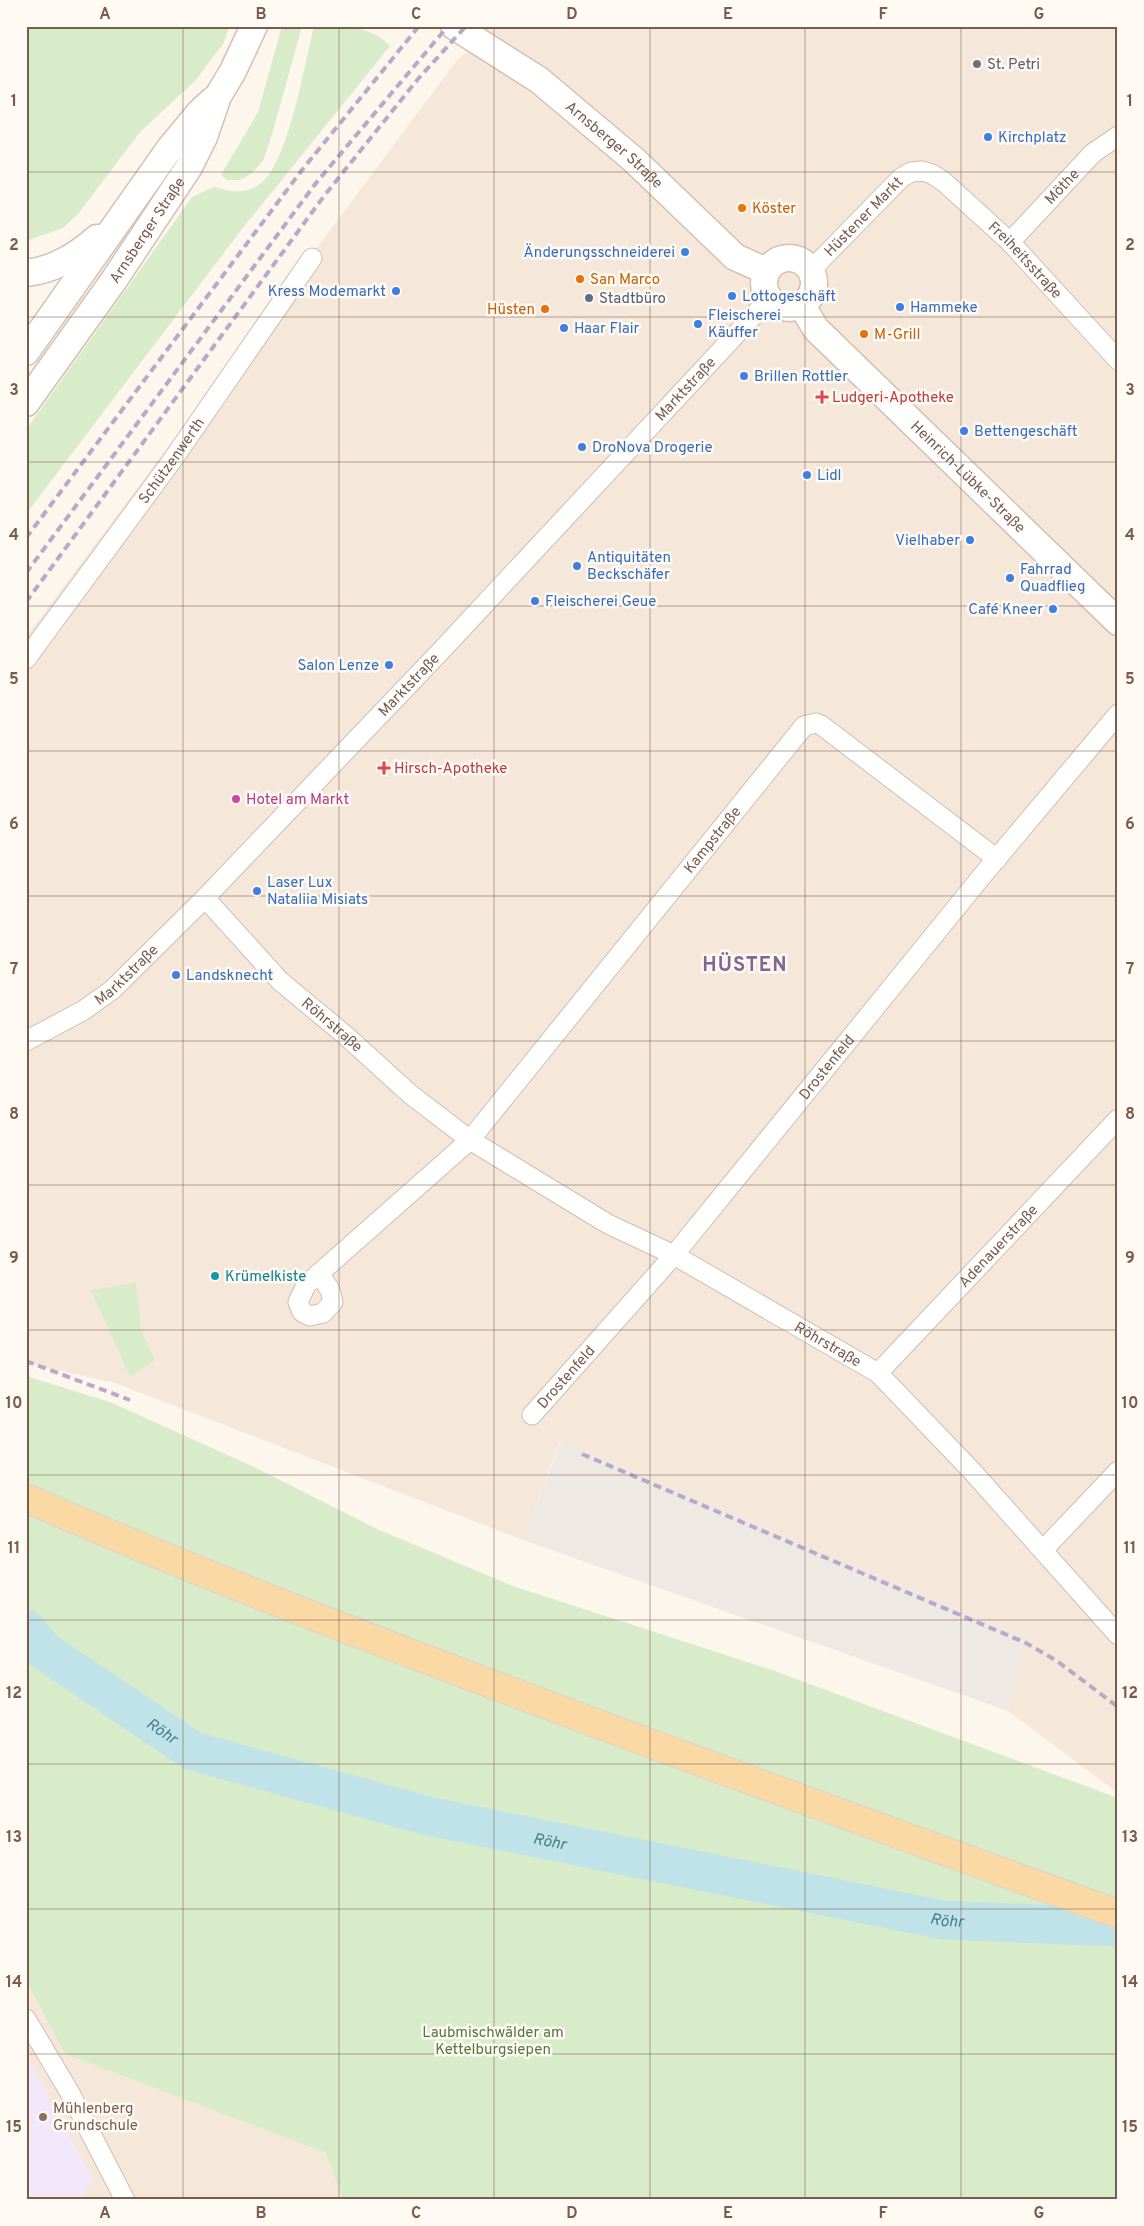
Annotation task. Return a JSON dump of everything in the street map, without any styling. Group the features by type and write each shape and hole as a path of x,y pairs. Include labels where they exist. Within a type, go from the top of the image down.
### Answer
{"main road":[{"path":"26,1498 121,1539 367,1637 662,1748 1118,1914"}],"street":[{"name":"Arnsberger Straße","path":"26,403 61,356 189,167 204,137 218,96 254,26"},
{"name":"Arnsberger Straße","path":"454,26 539,80 634,160 735,256 766,271"},
{"name":"Arnsberger Straße","path":"30,339 185,128 218,96"},
{"name":"Möthe","path":"1010,242 1093,153 1118,136"},
{"name":"Hüstener Markt","path":"811,270 901,178 911,172 922,172"},
{"name":"Freiheitsstraße","path":"922,172 932,174 944,182 1010,242 1118,360"},
{"name":"Arnsberger Straße","path":"26,273 44,270 70,259 114,225"},
{"name":"Schützenwerth","path":"26,659 171,462 312,258"},
{"path":"785,258 800,260 811,270 814,286 812,294 802,306 784,308 769,299 763,286 766,271 777,260 785,258"},
{"name":"Marktstraße","path":"26,1041 84,1010 112,990 205,898 438,654 769,299"},
{"name":"Heinrich-Lübke-Straße","path":"802,306 816,329 1118,622"},
{"path":"30,339 61,356"},
{"name":"Drostenfeld","path":"532,1415 674,1255 997,859 1118,714"},
{"name":"Kampstraße","path":"470,1140 804,726 816,722 821,725 997,859"},
{"name":"Röhrstraße","path":"205,898 280,981 346,1035 410,1094 470,1140 608,1224 674,1255 878,1373 917,1411 1118,1635"},
{"name":"Adenauerstraße","path":"878,1373 1118,1119"},
{"path":"319,1273 470,1140"},
{"path":"1043,1550 1118,1471"},
{"path":"26,2019 70,2094 125,2200"}],"shaded area":[{"path":"487,26 1118,26 1118,1793 1008,1711 1026,1638 560,1441 523,1540 115,1383 26,1363 26,637 457,60 470,50"},
{"path":"561,1441 1027,1638 1008,1711 523,1540"},
{"path":"26,1981 65,2054 326,2153 343,2200 26,2200"},
{"name":"Mühlenberg Grundschule","path":"26,2055 93,2179 81,2200 26,2200"}],"green space":[{"path":"26,26 230,26 223,44 195,81 140,132 78,214 63,228 26,241"},
{"path":"282,26 302,26 263,161 252,173 240,180 227,180 221,175 258,112"},
{"path":"314,26 364,30 382,39 390,46 242,229 26,514 26,430 192,197 214,187 232,191 244,191 256,187 271,171 280,154 295,110"},
{"path":"136,1283 141,1330 155,1360 130,1377 91,1290"},
{"name":"Laubmischwälder am Kettelburgsiepen","path":"26,1376 110,1402 254,1467 377,1529 513,1586 772,1670 1118,1798 1118,2200 343,2200 326,2153 65,2054 26,1981"}],"waterway":[{"name":"Röhr","path":"26,1629 43,1650 193,1751 428,1816 943,1920 1118,1927"}],"railway":[{"path":"26,538 302,170 419,26"},
{"path":"26,573 316,183 448,26"},
{"path":"26,602 324,196 418,79 466,26"},
{"path":"26,1361 130,1400"},
{"path":"582,1454 1026,1643 1057,1661 1118,1707"}],"place":[{"name":"St. Petri","path":"977,64"},
{"name":"Kirchplatz","path":"988,137"},
{"name":"Köster","path":"742,208"},
{"name":"Änderungsschneiderei","path":"685,252"},
{"name":"San Marco","path":"580,279"},
{"name":"Kress Modemarkt","path":"396,291"},
{"name":"Lottogeschäft","path":"732,296"},
{"name":"Stadtbüro","path":"589,298"},
{"name":"Hammeke","path":"900,307"},
{"name":"Hüsten","path":"545,309"},
{"name":"Fleischerei Käuffer","path":"698,324"},
{"name":"Haar Flair","path":"564,328"},
{"name":"M-Grill","path":"864,334"},
{"name":"Brillen Rottler","path":"744,376"},
{"name":"Ludgeri-Apotheke","path":"822,397"},
{"name":"Bettengeschäft","path":"964,431"},
{"name":"DroNova Drogerie","path":"582,447"},
{"name":"Lidl","path":"807,475"},
{"name":"Vielhaber","path":"970,540"},
{"name":"Antiquitäten Beckschäfer","path":"577,566"},
{"name":"Fahrrad Quadflieg","path":"1010,578"},
{"name":"Fleischerei Geue","path":"535,601"},
{"name":"Café Kneer","path":"1053,609"},
{"name":"Salon Lenze","path":"389,665"},
{"name":"Hirsch-Apotheke","path":"384,768"},
{"name":"Hotel am Markt","path":"236,799"},
{"name":"Laser Lux Nataliia Misiats","path":"257,891"},
{"name":"Landsknecht","path":"176,975"},
{"name":"Krümelkiste","path":"215,1276"},
{"name":"Mühlenberg Grundschule","path":"43,2117"}],"district":[{"name":"HÜSTEN","path":"745,964"}]}
